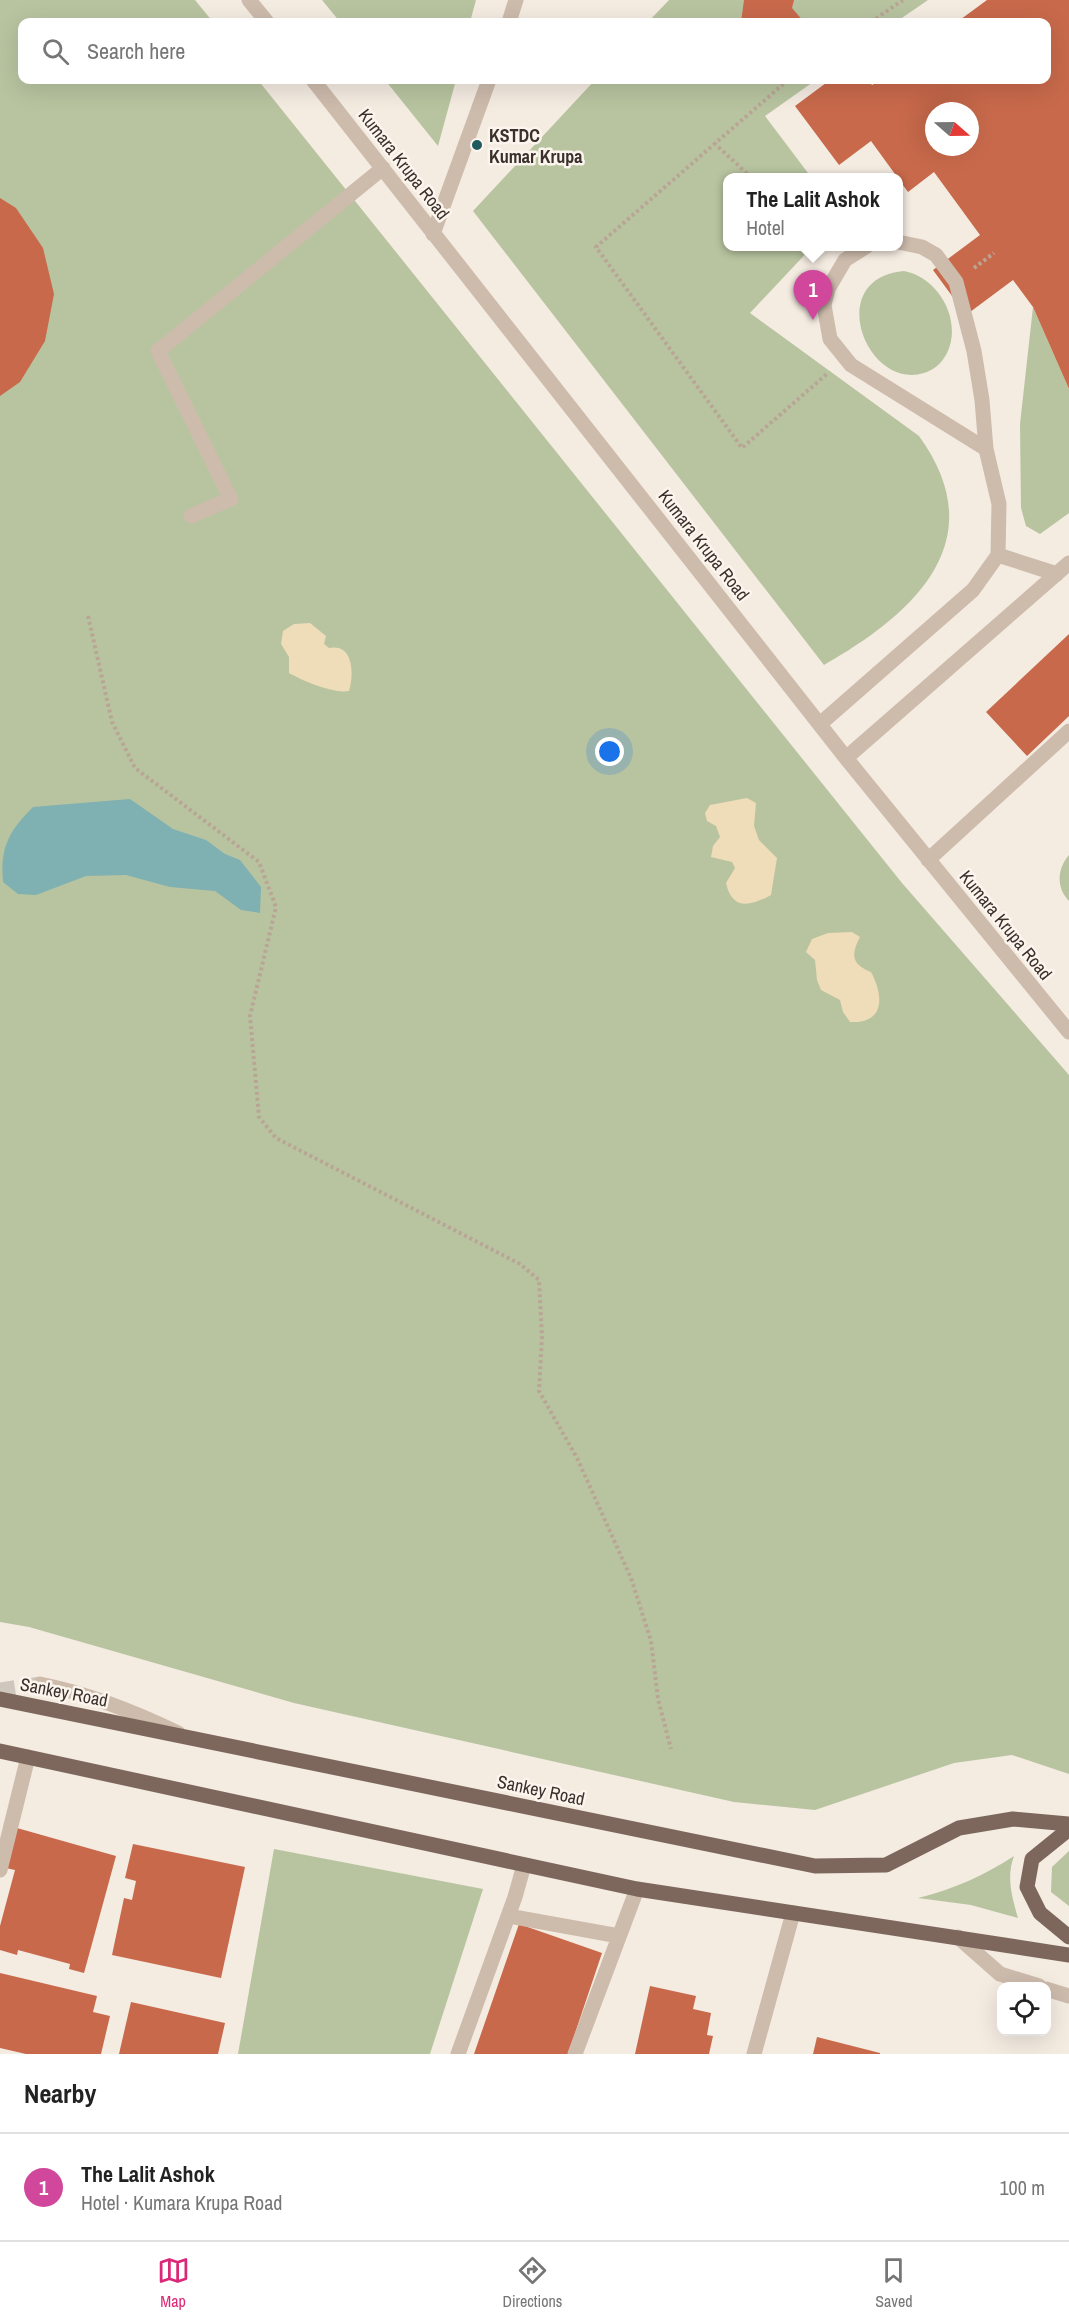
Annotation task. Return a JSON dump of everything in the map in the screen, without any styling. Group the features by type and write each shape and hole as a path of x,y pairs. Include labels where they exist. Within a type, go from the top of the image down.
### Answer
{"main road":[{"name":"Sankey Road","path":"0,1699 814,1866 886,1865 958,1828 969,1826 1013,1819 1069,1824"},
{"path":"0,1751 637,1889 1069,1955"},
{"path":"1069,1829 1032,1859 1027,1887 1040,1913 1069,1937"}],"street":[{"path":"249,0 264,18"},
{"path":"510,18 516,0"},
{"name":"Kumara Krupa Road","path":"316,84 846,758 1069,1032"},
{"path":"433,234 454,182 488,84"},
{"path":"190,516 231,499 158,351 383,168"},
{"path":"820,724 973,590 998,555 999,504 986,449 982,400 974,351 956,282 936,255 922,247 903,243"},
{"path":"859,251 845,260 835,274 824,305 830,339 845,359 986,449"},
{"path":"998,555 1057,574"},
{"path":"846,758 1069,563"},
{"path":"928,860 1069,732"},
{"path":"40,1684 81,1692 127,1708 184,1735"},
{"path":"0,1870 28,1757"},
{"path":"458,2054 524,1865"},
{"path":"575,2054 637,1889"},
{"path":"754,2054 793,1913"},
{"path":"508,1916 619,1936"},
{"path":"957,1937 1000,1974 1026,1982"},
{"path":"1051,1990 1069,1996"}],"path":[{"path":"877,18 903,0"},
{"path":"784,84 596,247 742,448 845,359"},
{"path":"714,143 748,173"},
{"path":"88,616 112,722 135,768 259,862 276,908 250,1016 259,1117 276,1138 520,1264 539,1280 542,1337 540,1391 577,1458 631,1578 651,1641 658,1698 671,1749"}],"green space":[{"path":"0,0 195,0 210,18 18,18 18,84 261,84 902,883 1069,1075 1069,1774 1012,1755 954,1763 815,1810 734,1802 294,1703 29,1627 0,1622"},
{"path":"322,0 476,0 471,18 337,18"},
{"path":"669,0 928,0 902,18 652,18"},
{"path":"388,84 455,84 438,146"},
{"path":"591,84 810,84 765,116 808,173 723,173 723,251 808,251 750,313 919,436 940,474 949,509 946,541 934,571 914,598 888,622 857,645 824,665 473,211"},
{"path":"904,271 916,275 937,291 949,314 952,327 951,340 943,360 924,373 903,374 885,366 871,350 862,331 859,311 865,292 879,278"},
{"path":"1033,307 1069,389 1069,513 1040,534 1026,526 1021,508 1020,424"},
{"path":"1069,855 1069,901 1060,884 1060,872"},
{"path":"274,1849 483,1889 430,2054 238,2054"},
{"path":"1069,1851 1069,1906 1051,1892 1052,1867"},
{"path":"1014,1856 1010,1879 1018,1918 971,1905 918,1898 968,1881"}],"sand":[{"path":"310,623 326,636 324,644 329,648 343,650 348,655 352,677 349,691 327,689 289,673 289,657 281,644 283,631 294,624"},
{"path":"747,798 756,803 754,826 759,840 777,858 771,895 756,902 743,904 733,898 726,883 735,868 732,862 711,857 713,846 720,837 716,826 707,821 705,813 710,805"},
{"path":"852,932 860,937 854,953 856,962 871,972 879,999 878,1007 870,1018 850,1022 843,1012 840,1000 821,990 817,980 815,960 806,952 812,939 828,933"}],"water":[{"path":"130,799 173,829 206,840 225,854 240,860 261,887 260,913 241,910 215,891 170,887 126,875 86,876 36,895 18,894 3,882 3,859 8,840 33,807"}],"building":[{"path":"744,0 794,0 792,8 801,18 742,18"},
{"path":"987,0 1069,0 1069,389 1033,307 1013,280 966,315 933,270 980,235 934,172 908,192 903,185 903,173 894,173 871,141 839,165 795,106 825,84 1051,84 1051,18 962,18"},
{"path":"0,198 16,208 43,248 54,294 45,341 20,382 0,396"},
{"path":"1069,634 1069,716 1027,756 986,712"},
{"path":"17,1828 116,1856 84,1973 69,1969 70,1964 18,1950 17,1955 0,1950 0,1926 15,1870 6,1868"},
{"path":"133,1844 245,1867 221,1978 112,1955 124,1898 132,1900 136,1881 125,1878"},
{"path":"519,1924 602,1953 568,2054 474,2054"},
{"path":"0,1973 97,1996 93,2012 110,2016 101,2054 26,2054 0,2048"},
{"path":"650,1986 696,1996 693,2009 711,2013 707,2035 713,2036 709,2054 635,2054"},
{"path":"131,2002 225,2023 218,2054 119,2054"},
{"path":"817,2037 880,2053 880,2054 813,2054"}],"tunnel":[{"path":"0,1690 40,1684"}],"place":[{"name":"KSTDC Kumar Krupa","path":"477,145"},
{"name":"The Lalit Ashok","path":"813,320"}]}
